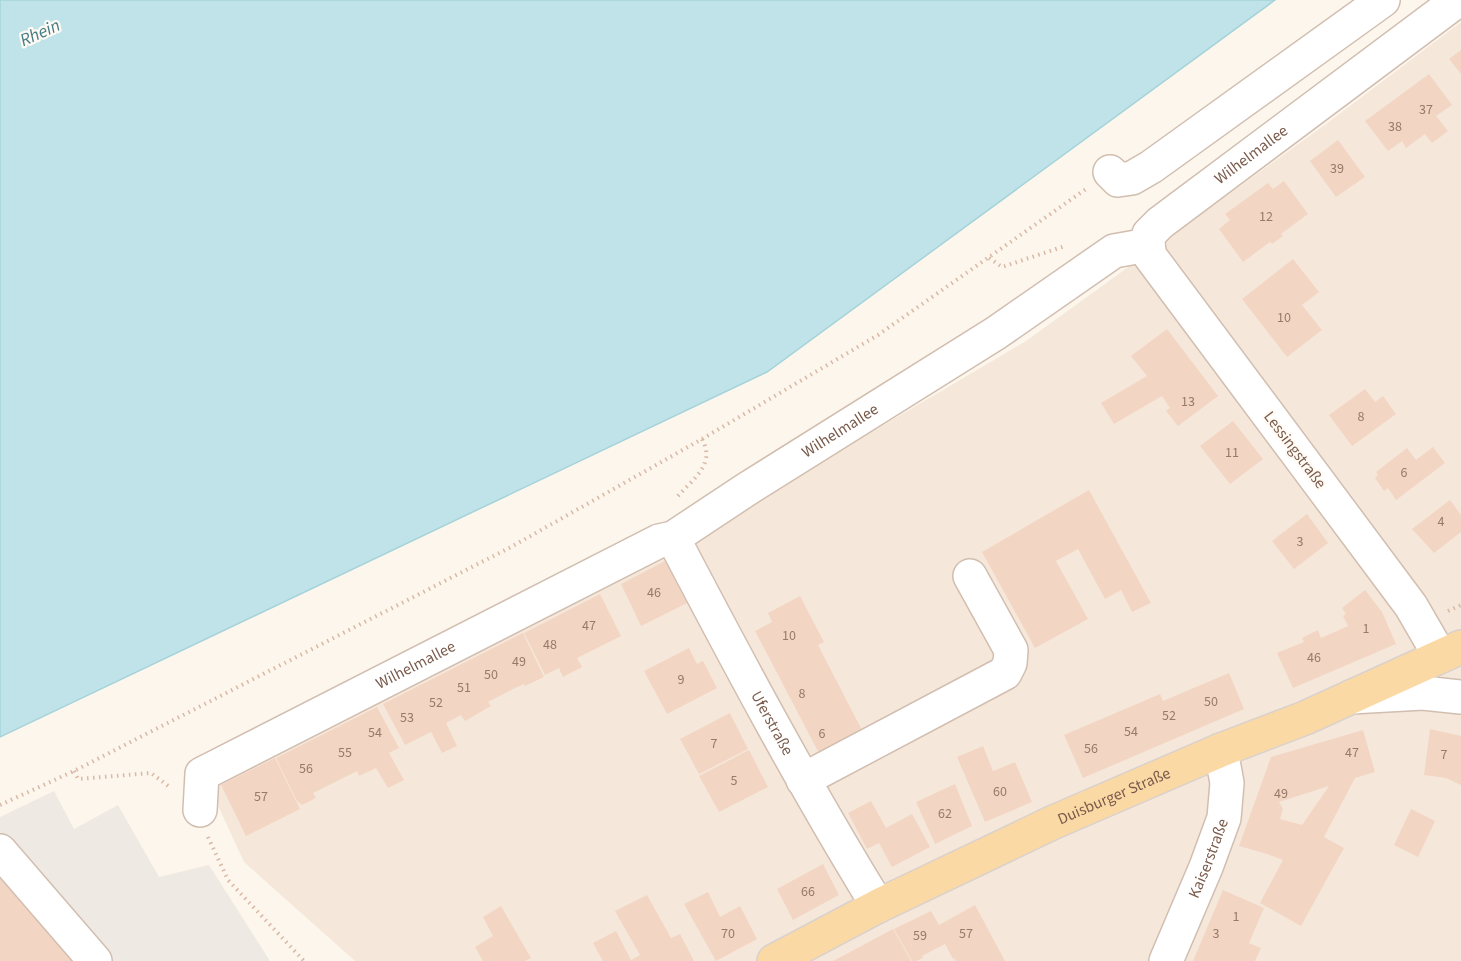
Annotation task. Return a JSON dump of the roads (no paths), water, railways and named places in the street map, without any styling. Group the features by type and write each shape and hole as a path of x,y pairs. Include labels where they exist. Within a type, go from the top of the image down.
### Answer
{"main road":[{"name":"Duisburger Straße","path":"774,961 878,906 1054,822 1221,750 1305,718 1451,651"}],"street":[{"path":"1110,172 1118,180 1132,178 1151,167 1383,0"},
{"name":"Wilhelmallee","path":"200,810 202,774 659,541 673,538 996,333 1114,251 1148,245 1149,234 1160,223 1458,0"},
{"name":"Lessingstraße","path":"1148,245 1150,256 1412,606 1451,651"},
{"name":"Uferstraße","path":"673,538 803,780 836,839 878,906"},
{"path":"803,780 1005,673 1010,663 1011,650 970,576"},
{"path":"1352,697 1423,693 1461,697"},
{"name":"Kaiserstraße","path":"1166,961 1224,818 1227,783 1221,750"},
{"path":"0,851 95,961"}],"water":[{"name":"Rhein","path":"0,0 1275,0 767,372 0,737"}]}
